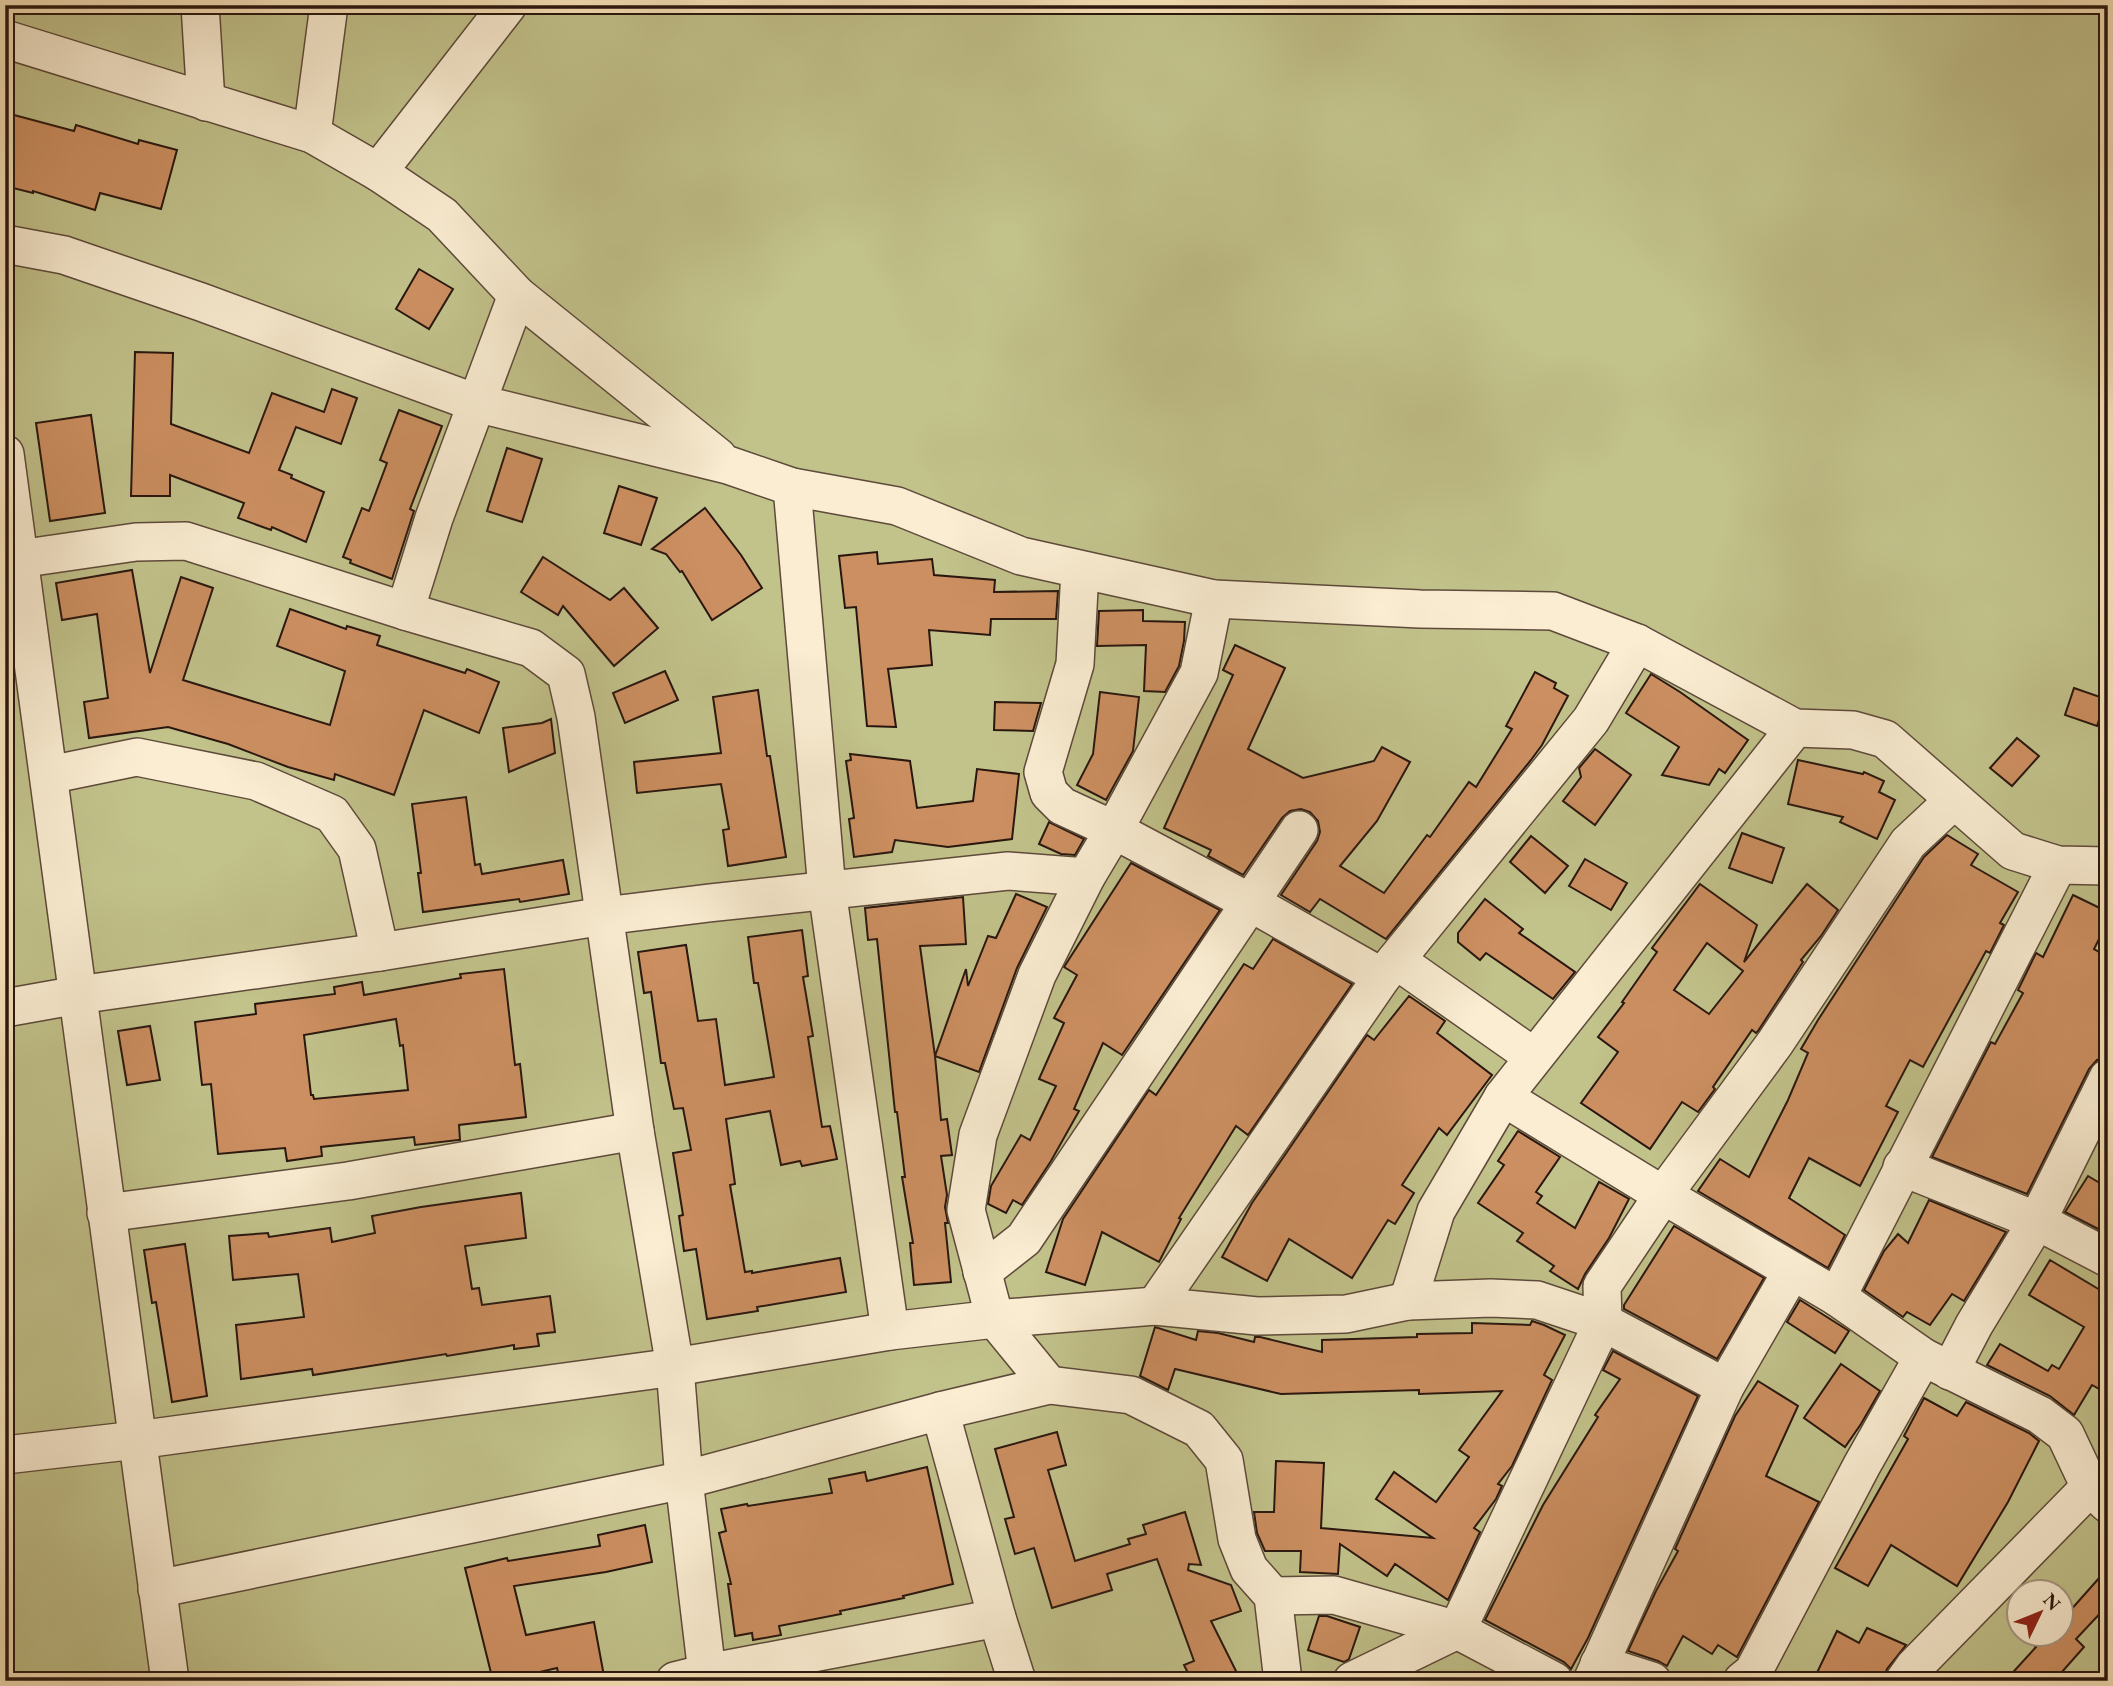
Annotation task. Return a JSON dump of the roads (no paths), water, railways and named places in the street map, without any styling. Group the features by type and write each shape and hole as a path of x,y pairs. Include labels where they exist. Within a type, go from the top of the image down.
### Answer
{"street":[{"path":"200,5 206,102"},
{"path":"312,134 329,5"},
{"path":"377,172 508,5"},
{"path":"5,39 312,134 377,172 442,215 517,295 729,465"},
{"path":"5,244 64,255 89,263 476,403 729,465 792,487 897,506 1021,556 1080,570 1214,598 1420,609 1553,611 1637,643 1794,728 1853,730 1885,739 2013,851 2058,865 2108,866"},
{"path":"405,611 434,518 517,295"},
{"path":"5,454 13,559 49,775 170,1681"},
{"path":"792,487 827,890 890,1331"},
{"path":"13,559 136,542 186,541 531,648 566,674 576,717 635,1131 675,1367 684,1480 691,1677 997,1618"},
{"path":"1080,570 1075,664 1043,772 1049,793 1062,806 1114,830 1251,903 1389,968 1534,1057"},
{"path":"1049,1385 995,1319 966,1210 978,1135 1037,975 1086,877 1199,673 1214,598"},
{"path":"1155,1307 1389,968 1591,720 1637,643"},
{"path":"1408,1301 1436,1210 1503,1097 1794,728"},
{"path":"49,775 136,757 256,781 332,814 357,849 380,953"},
{"path":"1352,1681 1457,1630 1603,1322 1602,1286 1663,1195 1775,1043 1908,843 1954,800"},
{"path":"982,1272 1024,1239 1300,830"},
{"path":"1837,1297 2058,865"},
{"path":"5,1008 78,995 380,953 604,916 1008,871 1086,877"},
{"path":"1742,1681 1754,1672 1862,1465 1936,1364 1974,1325 2037,1221 2108,1078"},
{"path":"1503,1097 1837,1297 1936,1364 2040,1415 2065,1434 2102,1490 1914,1667 1904,1681"},
{"path":"106,1213 348,1181 635,1131"},
{"path":"1902,1167 2037,1221 2108,1258"},
{"path":"1652,1681 1596,1672 1725,1387 1792,1271"},
{"path":"5,1455 137,1440 675,1367 890,1331 995,1319 1155,1307 1257,1316 1346,1314 1408,1301 1491,1298 1537,1300 1603,1322 1725,1387"},
{"path":"157,1588 684,1480 940,1411 1049,1385 1131,1395 1199,1429 1224,1460 1237,1539 1250,1569 1273,1597 1283,1681"},
{"path":"940,1411 1017,1681"},
{"path":"1273,1597 1334,1595 1457,1630 1554,1681"}]}
